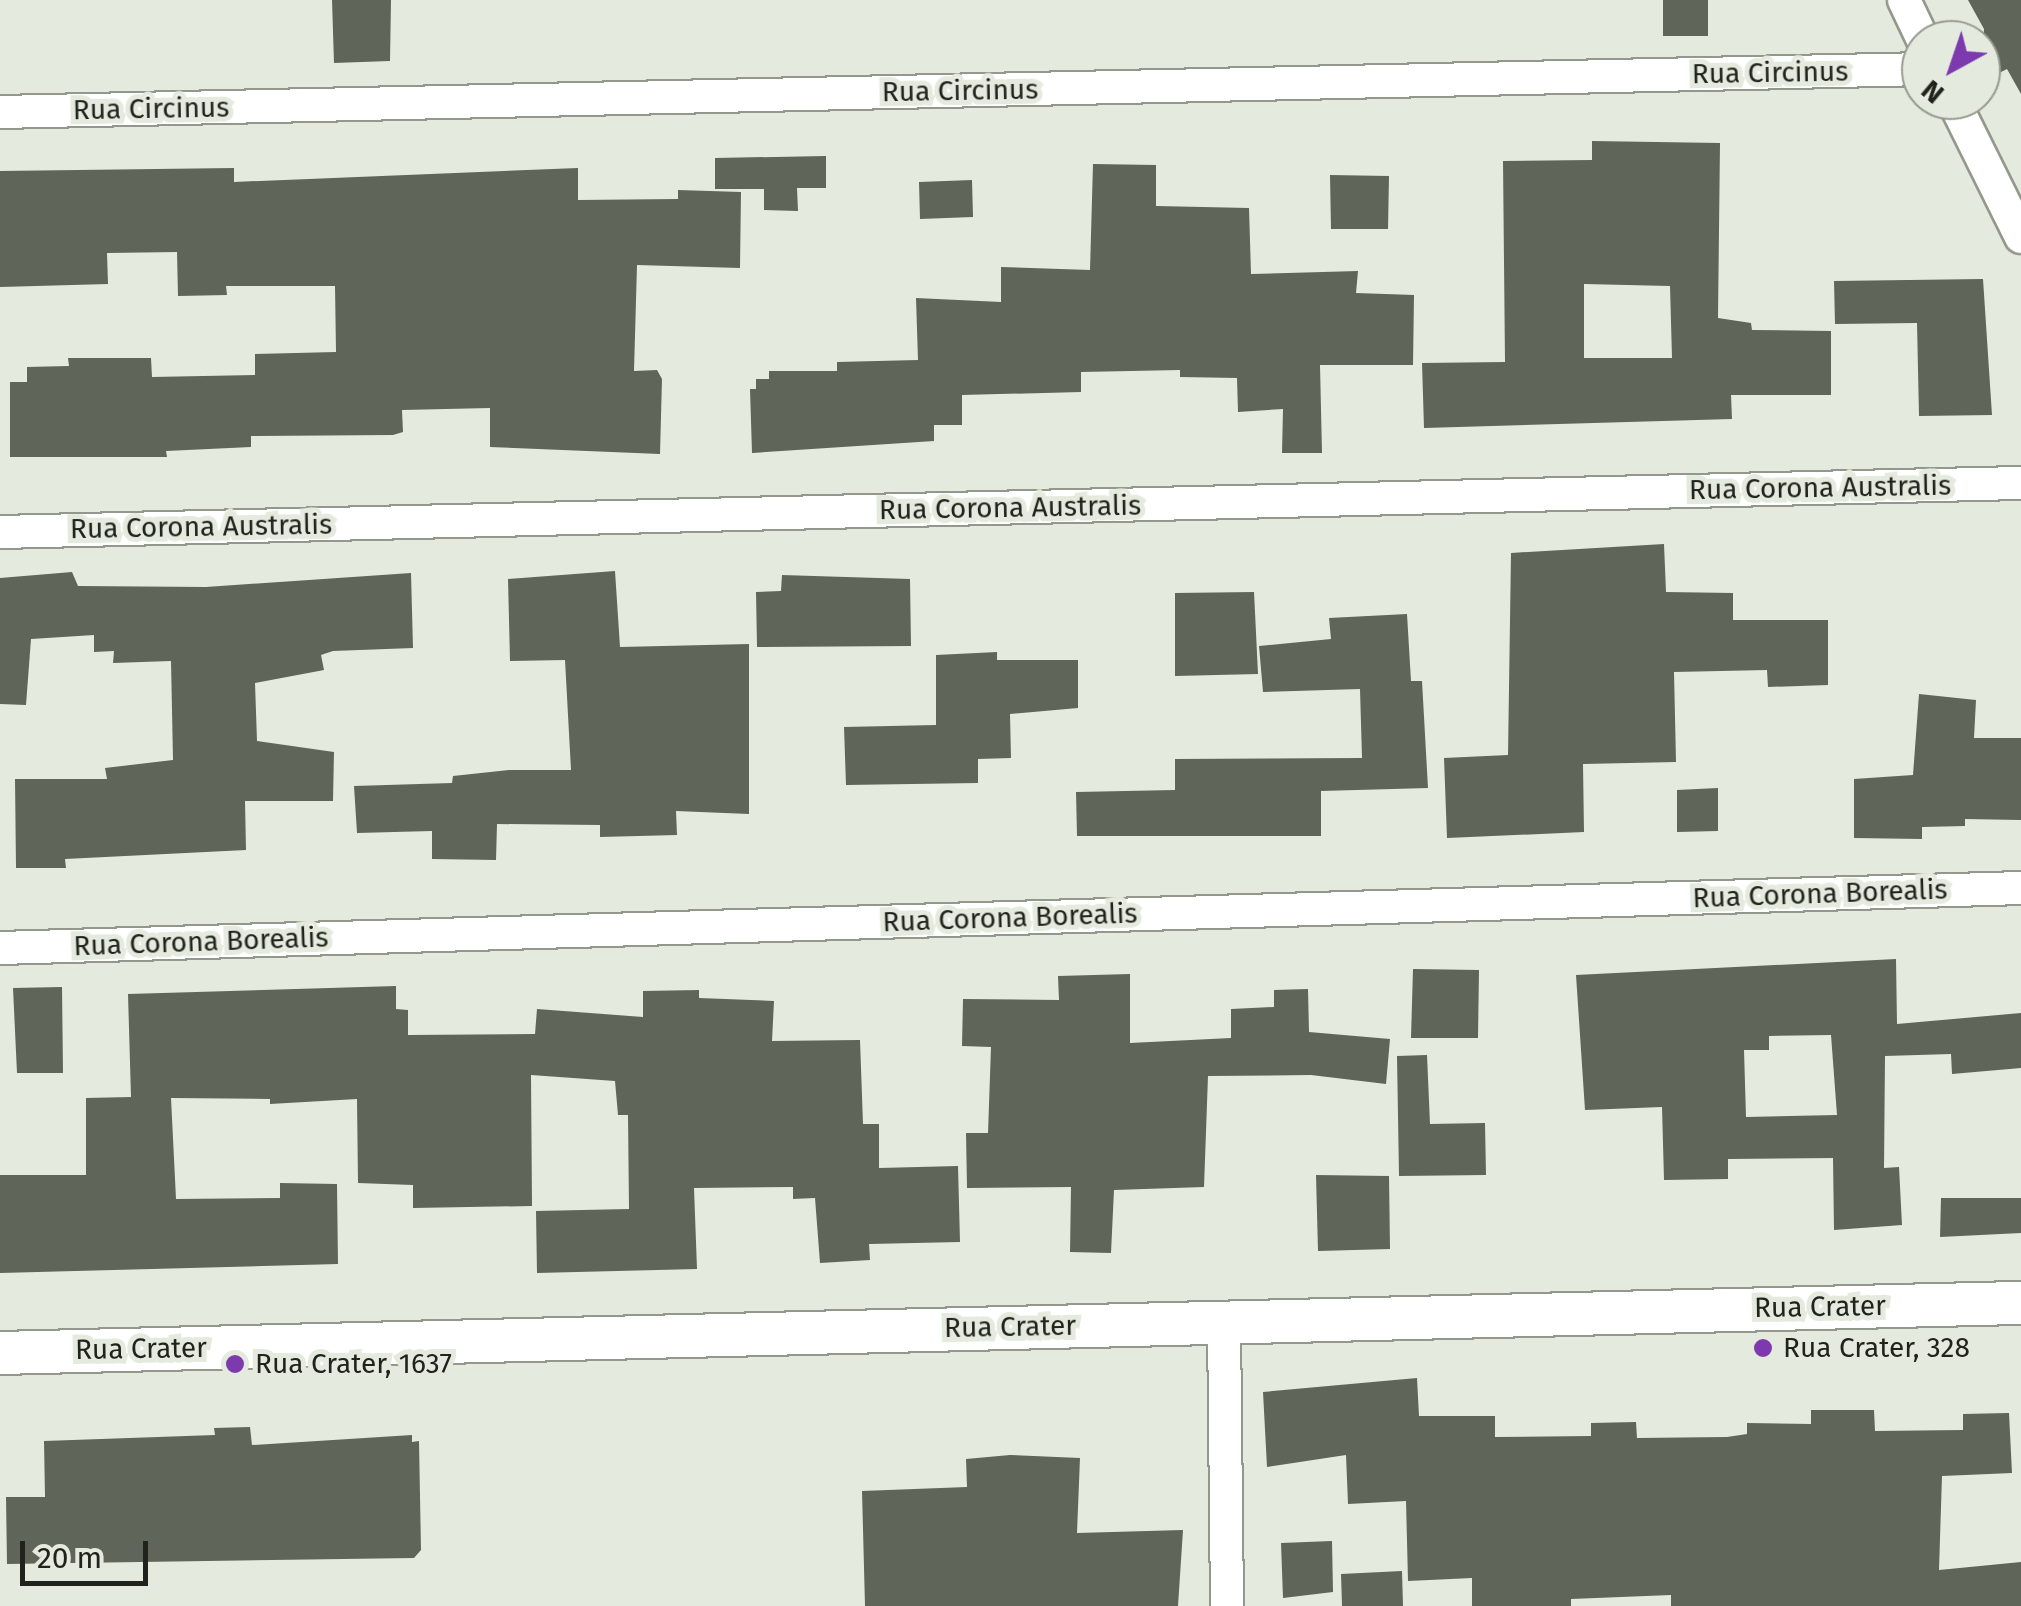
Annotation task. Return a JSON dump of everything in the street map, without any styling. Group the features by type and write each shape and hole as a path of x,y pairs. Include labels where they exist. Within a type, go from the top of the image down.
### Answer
{"street":[{"name":"Rua Circinus","path":"0,112 1901,70"},
{"path":"1963,120 2021,238"},
{"name":"Rua Corona Australis","path":"0,532 2021,483"},
{"name":"Rua Corona Borealis","path":"0,948 2021,888"},
{"name":"Rua Crater","path":"0,1353 2021,1303"},
{"path":"1224,1321 1227,1606"}],"building":[{"path":"332,0 391,0 390,61 334,63"},
{"path":"1663,0 1708,0 1708,36 1663,36"},
{"path":"1968,0 2021,0 2021,94 2007,69 2001,72 2001,20 1979,20"},
{"path":"1592,141 1720,143 1718,318 1751,323 1752,330 1831,331 1831,395 1731,395 1732,419 1424,428 1422,363 1505,362 1503,161 1592,160","holes":["1584,284 1670,286 1672,358 1584,358"]},
{"path":"826,156 826,188 797,188 798,211 764,210 764,189 715,189 715,158"},
{"path":"1093,164 1156,165 1156,206 1249,208 1251,274 1358,271 1356,293 1414,295 1413,365 1320,365 1322,453 1282,453 1283,409 1238,412 1237,378 1180,377 1180,370 1081,372 1081,392 962,395 962,425 934,425 934,441 752,453 750,389 756,389 756,379 769,379 769,371 837,371 837,362 918,360 916,298 1001,302 1001,267 1090,270"},
{"path":"234,168 234,182 578,168 578,200 678,199 678,190 741,192 740,268 637,265 634,371 657,370 662,379 660,454 490,447 490,408 402,410 403,432 393,435 251,436 251,447 166,451 167,457 10,457 10,382 27,382 27,367 69,366 68,358 151,358 152,377 255,375 255,354 336,352 335,286 226,286 227,295 178,296 177,252 107,253 108,284 0,287 0,171"},
{"path":"1330,175 1389,176 1388,229 1331,229"},
{"path":"972,180 973,217 920,219 919,182"},
{"path":"1983,279 1992,415 1919,416 1917,323 1835,324 1834,281"},
{"path":"1664,544 1666,592 1733,593 1733,620 1828,620 1828,685 1768,687 1767,670 1674,672 1676,762 1583,764 1584,832 1447,838 1444,758 1508,755 1511,553"},
{"path":"615,571 620,647 749,644 749,814 676,811 677,835 600,837 600,825 497,824 496,860 432,859 432,831 357,833 354,786 452,783 453,776 509,770 571,770 565,660 510,661 508,579"},
{"path":"72,572 78,586 206,587 411,573 413,648 333,651 321,655 324,670 255,683 257,741 334,752 333,801 245,801 246,850 65,859 66,868 16,868 15,779 107,779 105,768 173,760 171,661 113,663 114,651 94,652 94,635 31,639 26,705 0,704 0,578"},
{"path":"782,575 910,579 911,646 757,647 756,592 781,591"},
{"path":"1254,592 1258,674 1175,676 1175,593"},
{"path":"1407,614 1411,681 1422,681 1428,788 1321,791 1321,836 1077,836 1076,792 1175,790 1175,759 1362,758 1360,689 1263,692 1259,646 1331,639 1329,618"},
{"path":"997,652 997,660 1078,660 1078,708 1010,714 1011,758 978,759 978,783 846,785 844,727 936,725 936,655"},
{"path":"1919,694 1976,700 1974,738 2021,738 2021,820 1965,819 1965,826 1922,827 1922,839 1854,838 1854,779 1913,775"},
{"path":"1718,788 1718,831 1677,832 1677,790"},
{"path":"1896,959 1897,1024 2021,1013 2021,1068 1952,1074 1951,1054 1885,1056 1884,1168 1899,1167 1902,1225 1834,1230 1833,1158 1728,1159 1728,1179 1664,1180 1662,1107 1585,1110 1576,975","holes":["1831,1035 1837,1115 1746,1117 1744,1050 1769,1050 1769,1036"]},
{"path":"1413,969 1479,970 1478,1038 1411,1038"},
{"path":"1130,974 1130,1043 1231,1038 1231,1009 1274,1007 1274,990 1308,989 1309,1032 1390,1039 1386,1084 1311,1075 1208,1076 1204,1187 1114,1190 1111,1253 1070,1252 1071,1187 967,1188 966,1133 988,1133 991,1047 962,1046 963,999 1059,1000 1058,976"},
{"path":"396,986 396,1009 408,1010 408,1035 535,1034 537,1009 643,1017 643,991 699,990 699,998 774,1001 772,1041 860,1040 863,1124 879,1124 879,1168 958,1166 960,1242 869,1244 870,1260 820,1263 815,1198 793,1199 793,1187 694,1188 697,1269 537,1273 536,1211 629,1209 628,1115 618,1115 615,1081 531,1075 532,1206 413,1208 413,1185 358,1183 357,1099 270,1104 270,1099 171,1098 176,1199 280,1198 280,1183 337,1184 338,1264 0,1273 0,1175 86,1175 86,1098 131,1097 128,994"},
{"path":"62,987 63,1073 17,1073 13,988"},
{"path":"1427,1055 1430,1124 1485,1123 1486,1175 1399,1176 1397,1056"},
{"path":"1316,1175 1389,1176 1390,1249 1318,1251"},
{"path":"1941,1198 2021,1198 2021,1233 1940,1237"},
{"path":"1417,1378 1419,1416 1495,1416 1495,1437 1591,1436 1591,1423 1636,1422 1637,1438 1727,1437 1747,1434 1747,1423 1811,1424 1811,1410 1874,1410 1875,1431 1963,1430 1963,1414 2009,1413 2012,1473 1942,1476 1939,1570 2021,1562 2021,1606 1671,1606 1671,1595 1571,1599 1571,1606 1472,1606 1472,1578 1408,1581 1406,1501 1348,1504 1346,1455 1267,1467 1263,1392"},
{"path":"250,1427 252,1445 412,1435 412,1442 419,1441 421,1550 414,1558 7,1564 6,1497 45,1497 44,1441 215,1435 214,1428"},
{"path":"1010,1455 1080,1458 1077,1533 1183,1530 1178,1606 865,1606 862,1491 967,1487 966,1459"},
{"path":"1332,1541 1333,1592 1283,1598 1281,1543"},
{"path":"1402,1571 1403,1606 1342,1606 1341,1574"}],"place":[{"name":"Rua Crater, 328","path":"1763,1348"},
{"name":"Rua Crater, 1637","path":"235,1364"}]}
